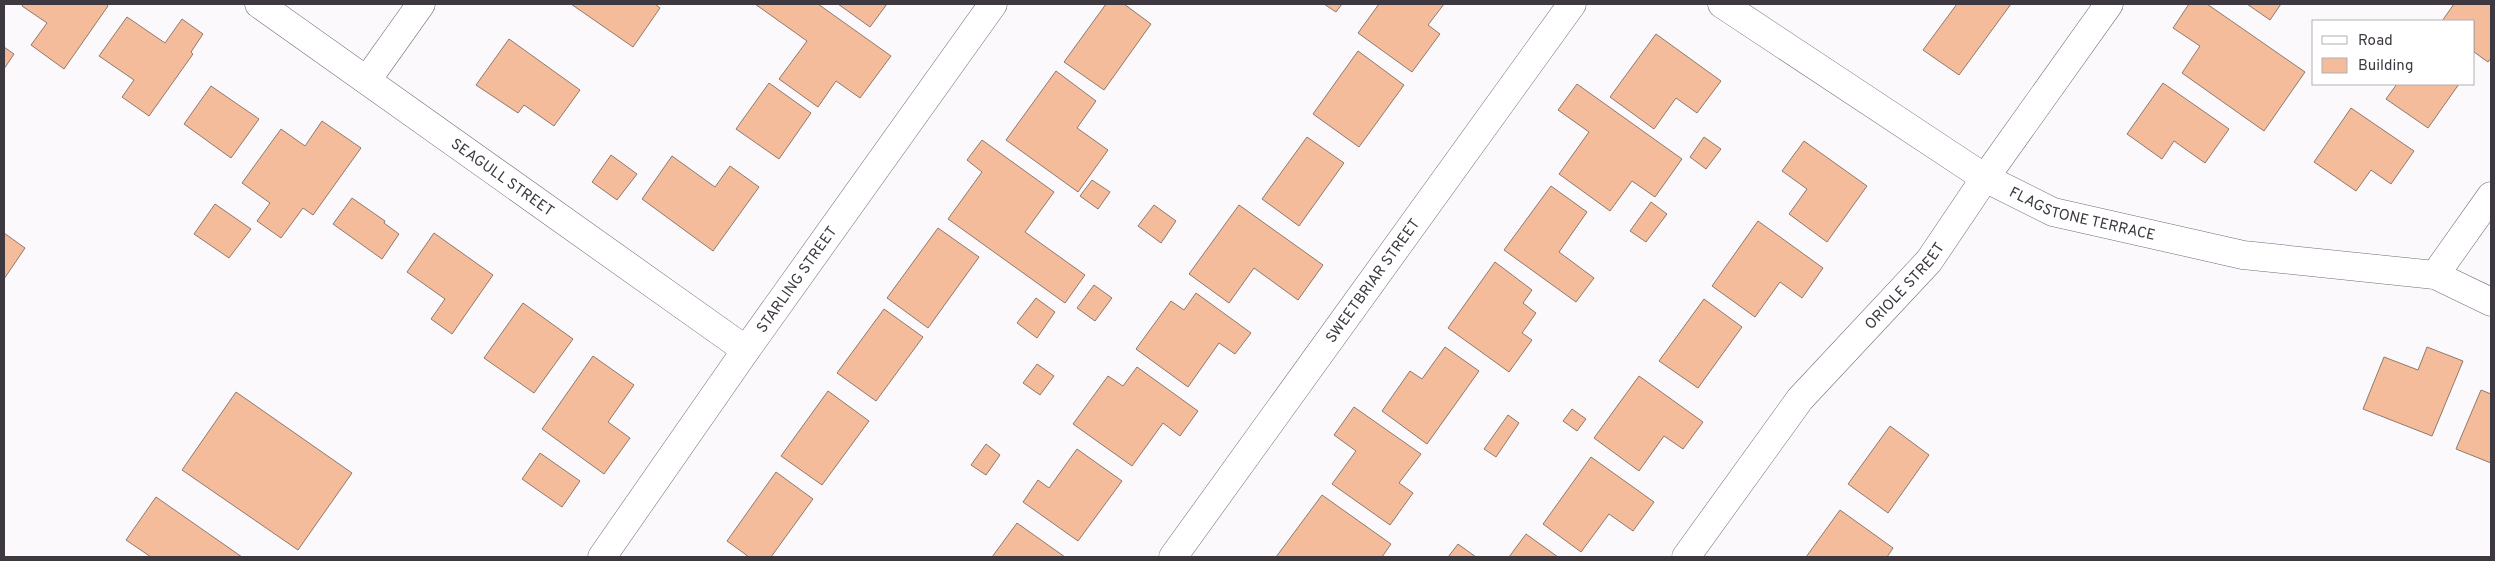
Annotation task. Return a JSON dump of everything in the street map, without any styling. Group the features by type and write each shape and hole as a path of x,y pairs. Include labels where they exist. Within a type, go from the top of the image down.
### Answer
{"street":[{"name":"SEAGULL STREET","path":"259,4 746,350"},
{"path":"367,80 421,4"},
{"name":"STARLING STREET","path":"602,557 746,350 993,4"},
{"name":"SWEETBRIAR STREET","path":"1173,557 1572,4"},
{"name":"FLAGSTONE TERRACE","path":"1722,4 1985,178 2053,212 2243,254 2436,275 2491,302"},
{"name":"ORIOLE STREET","path":"1686,557 1800,399 1929,261 1985,178 2109,4"},
{"path":"2436,275 2491,196"}],"building":[{"path":"23,4 106,4 108,6 64,69 31,45 47,23 22,6"},
{"path":"571,4 655,4 660,8 633,47"},
{"path":"755,4 818,4 891,56 860,98 836,81 818,107 779,79 807,41"},
{"path":"838,4 887,4 870,27"},
{"path":"1106,4 1124,4 1151,24 1104,90 1064,62"},
{"path":"1324,4 1342,4 1336,12"},
{"path":"1379,4 1444,4 1428,25 1440,34 1412,72 1358,33"},
{"path":"1957,4 2011,4 1959,75 1923,50"},
{"path":"2189,4 2207,4 2305,72 2264,131 2182,73 2200,46 2173,28"},
{"path":"2247,4 2281,4 2270,20"},
{"path":"2454,4 2491,4 2491,58 2488,62 2475,53 2475,20 2443,20"},
{"path":"127,17 165,43 182,19 203,34 191,52 193,54 149,116 122,97 134,80 99,56"},
{"path":"1656,34 1721,81 1697,113 1676,98 1654,129 1610,97"},
{"path":"509,39 580,90 554,126 524,105 518,113 476,85"},
{"path":"4,47 14,54 4,69"},
{"path":"1358,51 1404,85 1359,147 1313,114"},
{"path":"1056,71 1096,101 1077,128 1108,150 1078,192 1006,140"},
{"path":"769,83 811,113 779,159 736,129"},
{"path":"2163,83 2229,129 2205,163 2174,141 2162,159 2127,134"},
{"path":"1577,84 1682,159 1655,197 1632,181 1610,211 1559,174 1589,132 1558,110"},
{"path":"2396,85 2458,85 2428,128 2386,99"},
{"path":"211,86 259,119 231,158 184,124"},
{"path":"2351,108 2414,151 2391,184 2371,170 2356,191 2314,162"},
{"path":"322,121 361,148 313,215 303,208 281,238 257,221 270,203 242,183 281,129 305,146"},
{"path":"1307,137 1344,163 1299,226 1262,199"},
{"path":"1704,137 1721,149 1706,169 1690,157"},
{"path":"982,140 1054,192 1025,232 1085,275 1065,303 948,219 982,172 967,160"},
{"path":"1804,141 1867,186 1827,242 1789,214 1807,189 1782,171"},
{"path":"611,155 637,174 617,200 592,182"},
{"path":"672,156 715,187 730,166 759,187 713,251 642,199"},
{"path":"1092,180 1110,192 1098,209 1080,196"},
{"path":"1551,186 1587,212 1559,252 1594,278 1576,302 1504,250"},
{"path":"352,198 385,221 384,223 399,234 382,259 333,224"},
{"path":"1651,202 1667,214 1646,242 1630,231"},
{"path":"215,204 251,229 229,258 194,234"},
{"path":"1154,205 1176,221 1161,243 1138,226"},
{"path":"1239,205 1323,265 1298,300 1254,268 1229,303 1189,274"},
{"path":"1758,221 1823,268 1802,298 1780,282 1755,317 1712,286"},
{"path":"938,228 979,257 928,328 887,298"},
{"path":"4,233 25,248 4,279"},
{"path":"434,233 493,275 452,334 431,319 445,299 407,272"},
{"path":"1495,262 1532,290 1523,303 1536,313 1522,333 1532,340 1509,372 1448,328"},
{"path":"1094,285 1112,298 1095,321 1077,308"},
{"path":"1196,293 1251,333 1235,354 1219,343 1188,387 1136,349 1171,301 1184,310"},
{"path":"1036,298 1055,312 1037,338 1017,323"},
{"path":"1704,299 1742,327 1698,388 1659,361"},
{"path":"523,303 573,339 534,393 484,358"},
{"path":"884,309 923,337 876,401 837,373"},
{"path":"1445,347 1479,371 1427,444 1382,411 1410,371 1422,379"},
{"path":"2427,347 2463,361 2432,436 2363,409 2384,357 2418,370"},
{"path":"593,356 634,385 608,422 630,438 604,474 542,429"},
{"path":"1037,364 1054,376 1040,395 1023,383"},
{"path":"1137,367 1198,411 1180,436 1163,423 1132,466 1073,424 1108,376 1123,386"},
{"path":"1639,376 1703,422 1683,449 1664,436 1639,471 1594,438"},
{"path":"2481,390 2491,394 2491,463 2456,449"},
{"path":"828,391 869,421 822,485 781,456"},
{"path":"236,392 352,473 298,550 182,470"},
{"path":"1354,407 1421,454 1399,483 1413,493 1390,525 1332,484 1356,451 1334,435"},
{"path":"1572,409 1586,419 1577,431 1563,421"},
{"path":"1508,415 1519,423 1496,457 1484,449"},
{"path":"1890,426 1929,455 1888,513 1848,484"},
{"path":"986,444 1000,455 986,475 971,465"},
{"path":"1077,449 1122,481 1078,541 1023,502 1038,480 1049,488"},
{"path":"540,453 580,481 562,507 522,479"},
{"path":"1591,457 1654,502 1633,531 1609,514 1581,552 1543,524"},
{"path":"776,472 813,499 771,557 749,557 727,541"},
{"path":"1322,495 1391,544 1382,557 1276,557"},
{"path":"156,497 242,557 151,557 126,540"},
{"path":"1840,510 1893,548 1887,557 1806,557"},
{"path":"1017,523 1065,557 992,557"},
{"path":"1526,534 1558,557 1509,557"},
{"path":"1458,544 1476,557 1448,557"}]}
